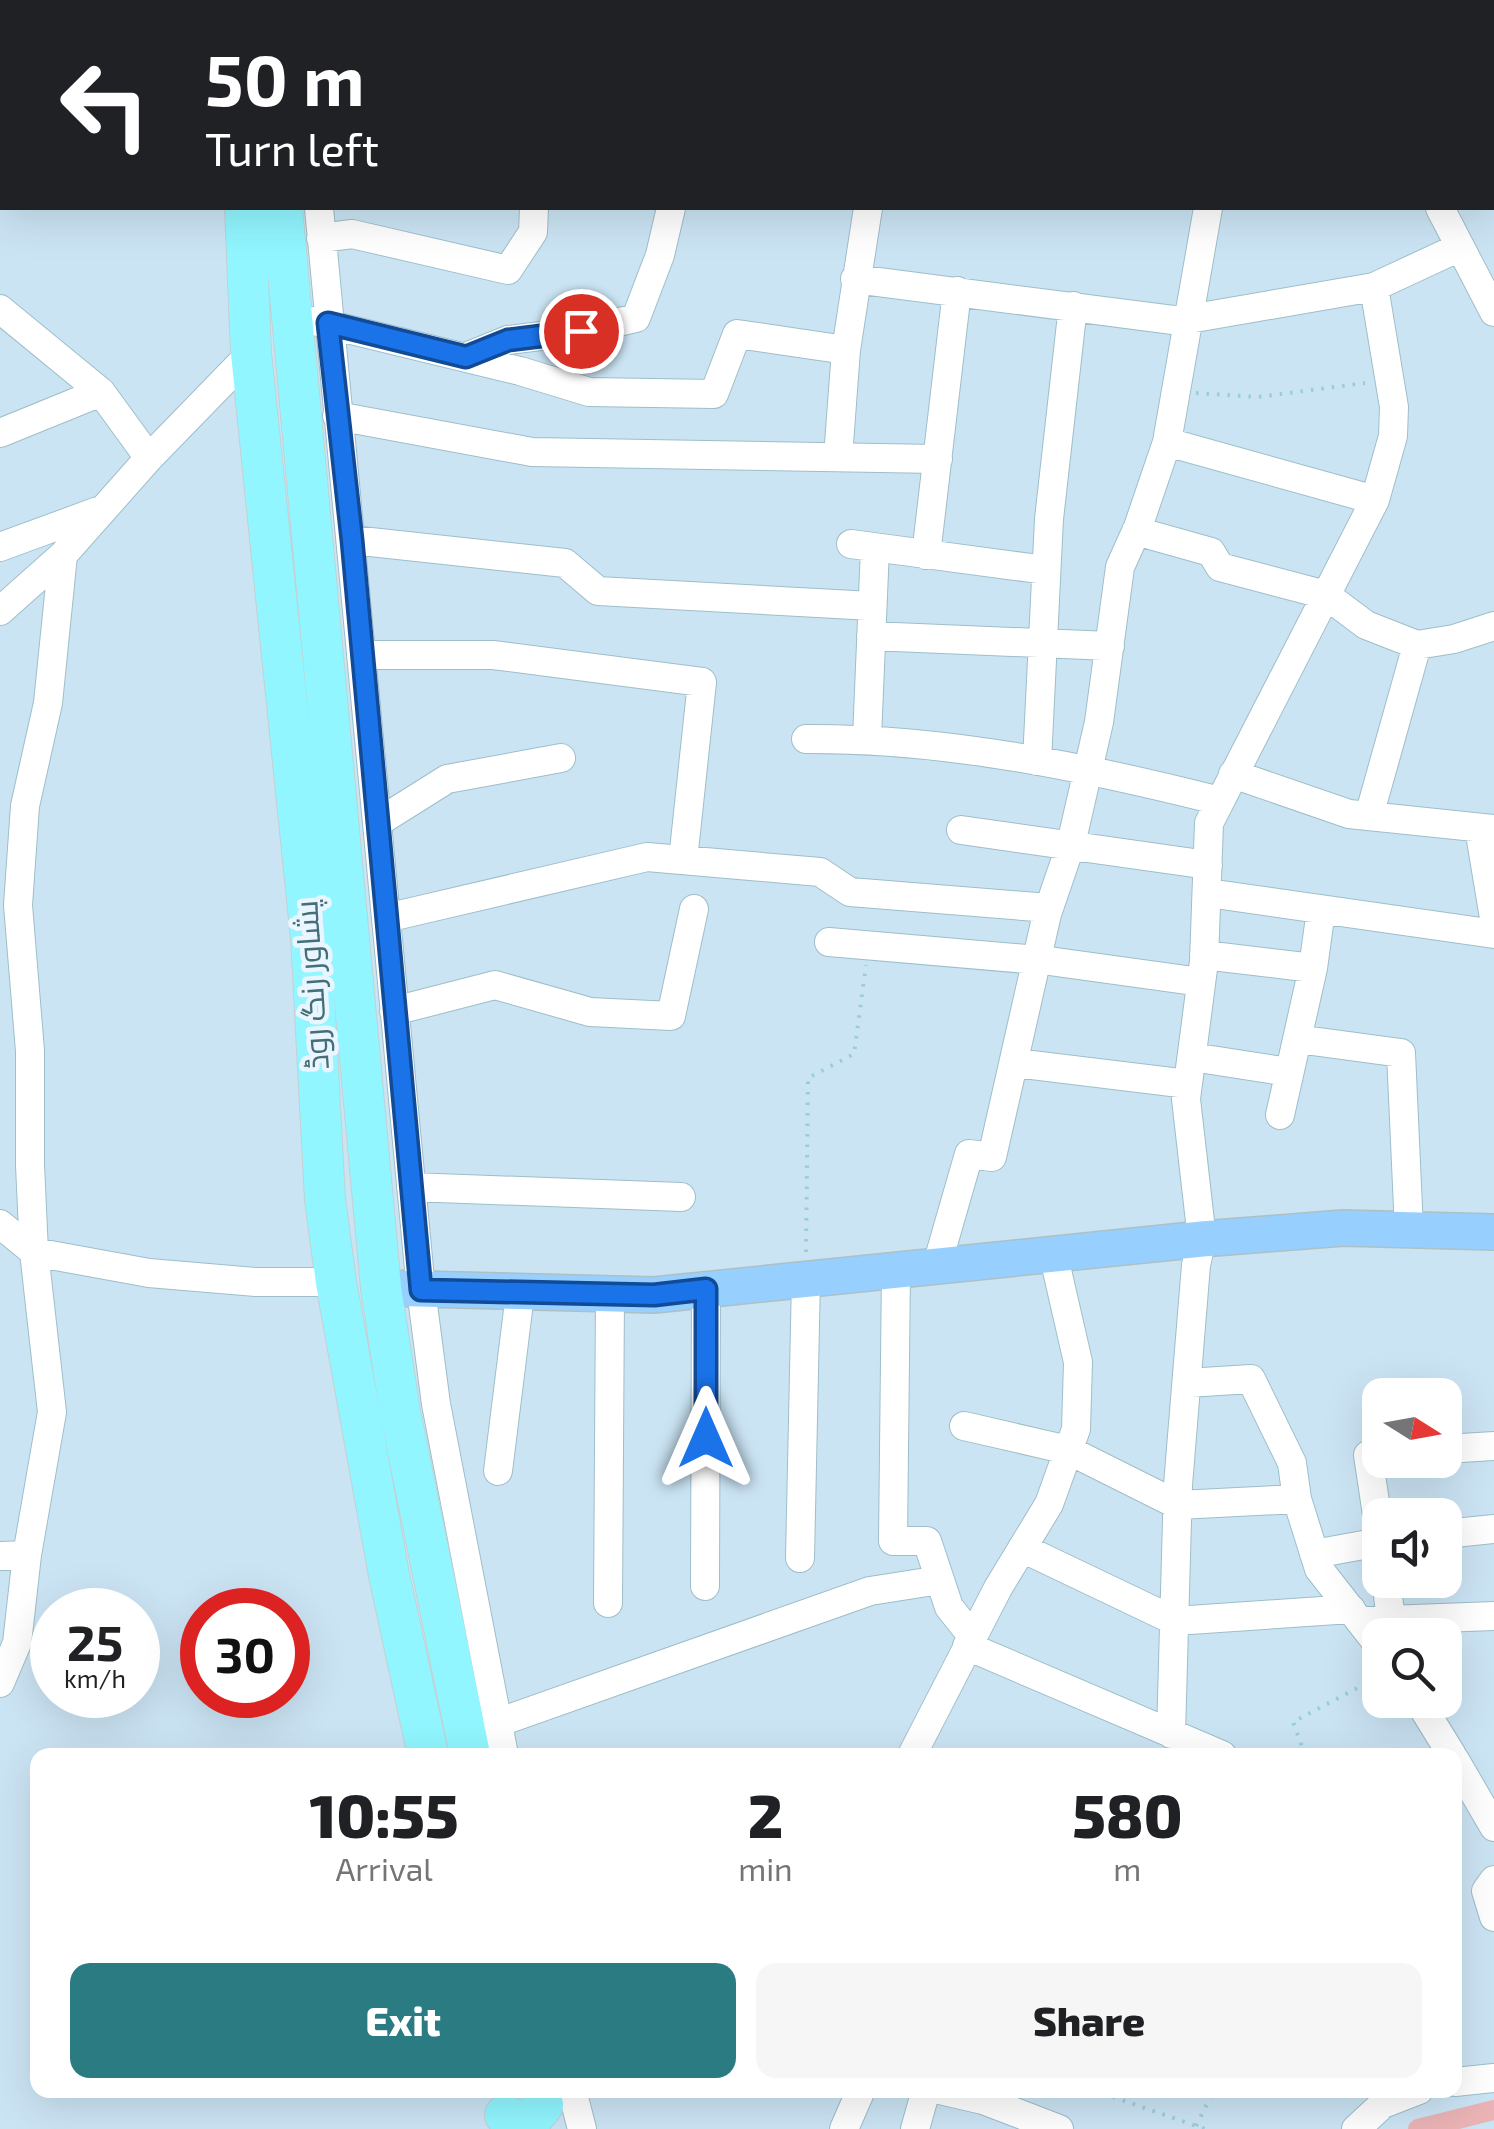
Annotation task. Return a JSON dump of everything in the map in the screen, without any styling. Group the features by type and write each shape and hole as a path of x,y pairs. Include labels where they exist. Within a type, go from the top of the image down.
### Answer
{"highway":[{"name":"پشاور رنگ روڈ","path":"245,210 251,352 311,938 324,1199 390,1575 427,1748"},
{"name":"پشاور رنگ روڈ","path":"299,222 310,320 380,1288 400,1412 469,1748"}],"main road":[{"path":"380,1288 654,1295 1343,1228 1494,1232"}],"street":[{"path":"299,222 508,270 533,232 534,210"},
{"path":"466,357 508,340 581,331 636,318 660,254 671,210"},
{"path":"838,457 846,350 868,210"},
{"path":"938,1265 970,1154 992,1157 1050,908 1088,768 1120,567 1167,442 1206,210"},
{"path":"1441,210 1494,312"},
{"path":"855,279 1173,320 1374,287 1460,247"},
{"path":"1171,1734 1178,1505 1196,1265 1202,1239 1186,1098 1202,968 1209,822 1375,500 1393,436 1394,407 1374,287"},
{"path":"926,555 957,292"},
{"path":"1037,761 1046,570 1073,306"},
{"path":"502,1748 436,1404 421,1290 352,540 337,416 310,320 466,357 589,392 714,394 737,334 846,350"},
{"path":"5,321 101,392 148,458"},
{"path":"0,611 62,555 148,458 251,352"},
{"path":"0,434 101,392"},
{"path":"337,416 532,452 938,459"},
{"path":"1167,442 1375,500"},
{"path":"0,547 104,509"},
{"path":"1136,530 1211,552 1220,568 1326,595 1366,625 1417,645 1454,639 1494,626"},
{"path":"352,540 564,563 598,591 872,606"},
{"path":"867,738 872,606 863,546 1046,570"},
{"path":"0,1683 17,1643 13,1556 52,1412 34,1252 30,1051 18,905 25,806 48,703 62,555"},
{"path":"871,636 1110,646"},
{"path":"1369,816 1417,645"},
{"path":"360,655 493,655 702,682 683,860"},
{"path":"806,739 867,738 1088,768 1220,801"},
{"path":"377,823 447,779 561,758"},
{"path":"1233,774 1349,814 1487,828 1494,918"},
{"path":"961,830 1208,865"},
{"path":"386,918 647,857 820,872 850,892 1050,908"},
{"path":"1208,894 1494,934"},
{"path":"394,1011 495,986 590,1012 671,1016 694,908"},
{"path":"1280,1114 1322,910"},
{"path":"829,942 1038,960 1202,968 1313,968"},
{"path":"1297,1040 1400,1054 1409,1230"},
{"path":"1015,1064 1290,1072"},
{"path":"411,1187 681,1197"},
{"path":"0,1224 34,1252 149,1272 256,1282 336,1282"},
{"path":"916,1748 970,1642 1049,1504 1076,1429 1078,1362 1053,1254"},
{"path":"896,1270 893,1542 927,1540 949,1607 970,1642 1205,1748"},
{"path":"800,1558 806,1279"},
{"path":"705,1586 706,1289"},
{"path":"498,1471 520,1294"},
{"path":"608,1602 610,1294"},
{"path":"1187,1383 1251,1379 1292,1463 1297,1499 1319,1569 1362,1623"},
{"path":"964,1426 1068,1450 1178,1505 1297,1499"},
{"path":"1462,1449 1494,1446"},
{"path":"1462,1533 1494,1530"},
{"path":"1314,1554 1362,1543"},
{"path":"1022,1548 1175,1622 1356,1615 1377,1618"},
{"path":"497,1723 870,1591 940,1580"},
{"path":"1442,1618 1494,1616"},
{"path":"1429,1718 1447,1748"},
{"path":"1462,1773 1494,1826"},
{"path":"1494,1880 1486,1892 1494,1916"},
{"path":"1462,2081 1494,2078"},
{"path":"844,2129 857,2098"},
{"path":"914,2129 924,2098"},
{"path":"974,2098 1059,2129"},
{"path":"1356,2129 1383,2104 1398,2098"},
{"path":"530,2107 582,2129"}],"path":[{"path":"1176,392 1258,397 1390,379"},
{"path":"806,1279 808,1078 854,1054 869,946"},
{"path":"1303,1748 1294,1722 1362,1686"},
{"path":"1116,2098 1205,2129"},
{"path":"1196,2126 1210,2098"}],"shaded area":[{"path":"0,210 1494,210 1494,2129 0,2129"}],"waterway":[{"path":"1418,2129 1494,2110"}],"route":[{"path":"581,331 508,340 466,357 328,323 352,540 421,1290 654,1295 706,1289 706,1438"}]}
